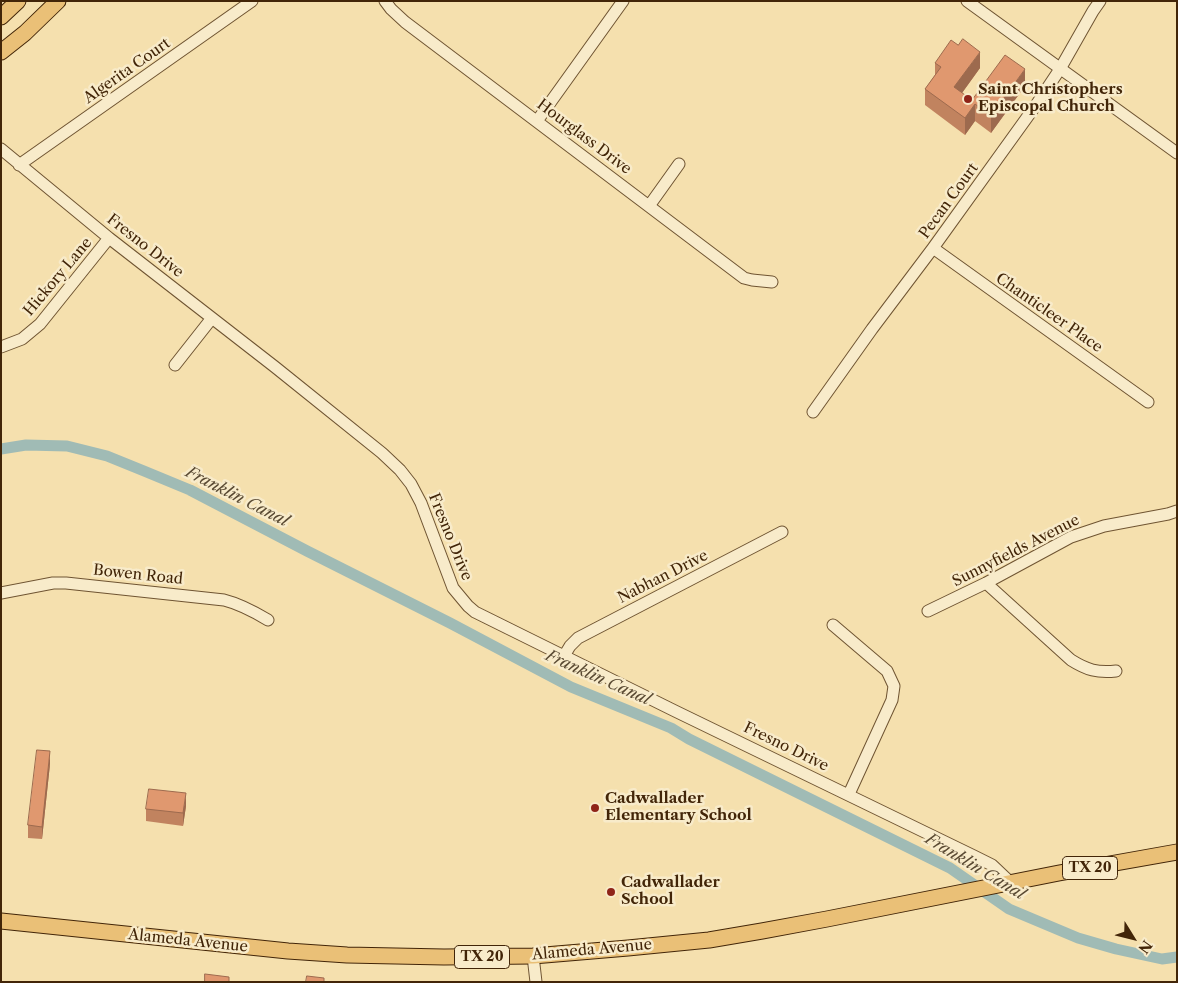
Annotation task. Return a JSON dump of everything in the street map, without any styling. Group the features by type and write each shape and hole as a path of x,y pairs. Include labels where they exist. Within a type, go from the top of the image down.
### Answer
{"main road":[{"path":"1,17 18,1"},
{"path":"1,52 58,1"},
{"name":"Alameda Avenue","path":"1,922 337,955 533,956 709,940 828,920 1177,852"}],"street":[{"name":"Algerita Court","path":"20,165 252,1"},
{"name":"Hourglass Drive","path":"385,1 405,22 744,278 772,282"},
{"path":"537,121 623,1"},
{"path":"967,1 1177,153"},
{"name":"Pecan Court","path":"813,412 1036,105 1060,69 1100,1"},
{"name":"Fresno Drive","path":"4,157 20,165 109,238 275,366 382,453 400,470 411,484 421,503 453,588 475,612 992,865 1007,884"},
{"path":"649,206 679,164"},
{"name":"Hickory Lane","path":"1,347 22,339 40,324 109,238"},
{"name":"Chanticleer Place","path":"933,248 1148,402"},
{"path":"175,365 212,318"},
{"name":"Sunnyfields Avenue","path":"928,611 986,583 1071,537 1104,526 1177,511"},
{"name":"Nabhan Drive","path":"564,656 578,638 782,532"},
{"name":"Bowen Road","path":"1,593 53,583 75,584 224,600 252,610 268,620"},
{"path":"986,583 1071,660 1092,671 1116,671"},
{"path":"833,625 887,671 894,686 892,700 849,794"},
{"path":"533,956 536,982"}],"building":[{"path":"963,39 980,52 954,87 972,100 1005,55 1025,69 991,116 975,104 965,118 925,89 941,67 935,63 951,40 958,45"},
{"path":"37,750 50,751 42,827 28,825"},
{"path":"149,789 186,793 183,813 146,809"},
{"path":"205,974 229,977 229,982 205,982"},
{"path":"307,976 324,978 324,982 306,982"}],"waterway":[{"name":"Franklin Canal","path":"1,449 26,445 67,446 107,456 190,490 571,687 671,728 689,739 950,868 1009,909 1078,938 1116,949 1162,959 1177,957"}],"place":[{"name":"Saint Christophers Episcopal Church","path":"968,99"},
{"name":"Cadwallader Elementary School","path":"595,808"},
{"name":"Cadwallader School","path":"611,892"}]}
